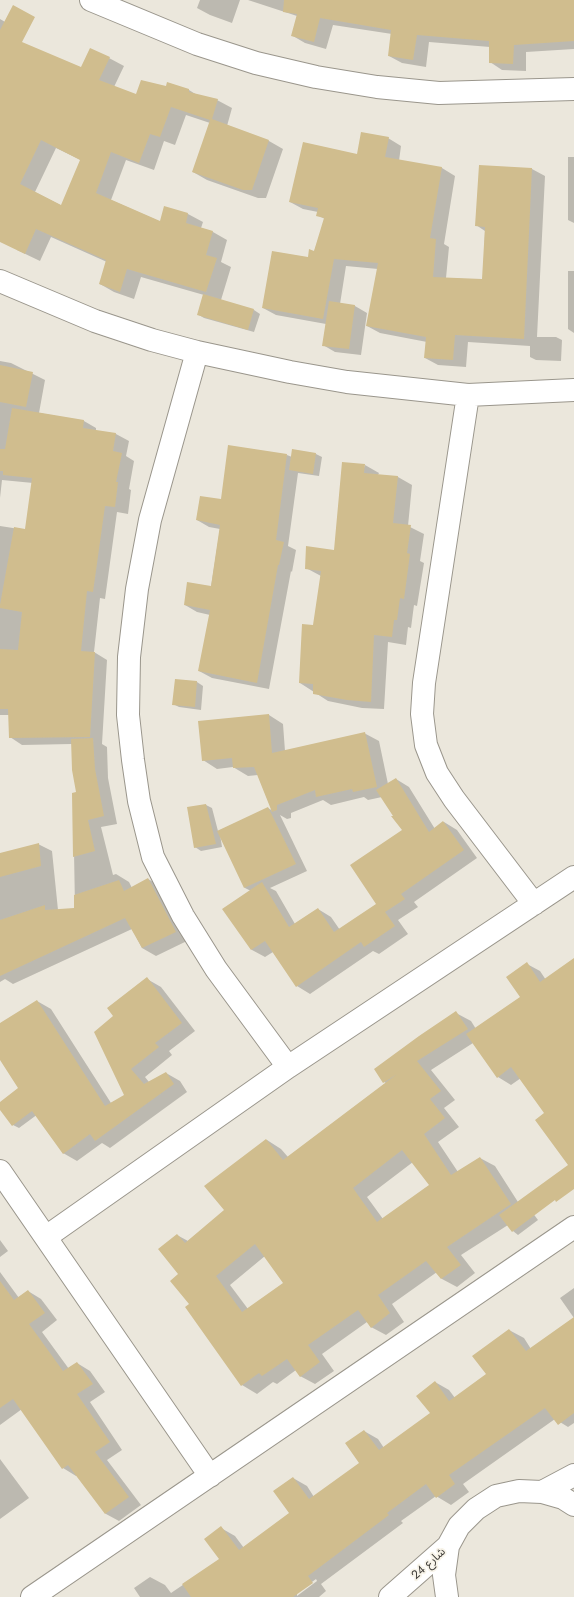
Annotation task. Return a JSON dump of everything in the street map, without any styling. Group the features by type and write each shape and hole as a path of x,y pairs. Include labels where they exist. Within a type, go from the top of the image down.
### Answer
{"street":[{"path":"91,0 197,44 256,63 316,78 377,88 439,93 574,89"},
{"path":"0,281 95,321 197,352 348,382 468,395 574,390"},
{"path":"197,352 150,520 137,589 129,657 128,714 133,760 139,801 153,857 183,916 216,969 288,1067"},
{"path":"468,395 424,683 422,714 426,745 437,773 454,799 534,904"},
{"path":"46,1237 288,1067 574,877"},
{"path":"0,1171 210,1476"},
{"path":"32,1597 574,1227"},
{"path":"542,1492 574,1476"},
{"path":"447,1597 444,1575 448,1546 459,1526 476,1509 496,1496 519,1491 542,1492 563,1498 574,1505"},
{"name":"شارع 24","path":"390,1597 448,1546"}],"building":[{"path":"284,0 574,0 574,41 514,45 513,64 489,63 489,41 417,35 413,60 388,56 391,30 320,18 314,42 291,36 297,14 283,12"},
{"path":"13,5 35,17 22,42 81,67 90,48 110,57 99,80 136,94 141,80 166,86 167,82 189,89 189,92 218,99 212,119 269,140 252,190 243,190 192,172 210,120 171,107 160,137 150,134 139,163 111,152 96,193 160,221 164,206 188,213 186,223 213,231 206,255 217,258 206,292 127,269 120,292 99,284 106,260 36,229 25,254 0,242 0,30","holes":["41,140 80,160 61,205 20,184"]},
{"path":"361,132 389,137 385,157 442,167 430,238 436,239 433,277 482,279 485,227 475,226 479,165 532,168 524,339 455,335 453,360 424,358 426,337 366,326 378,263 334,259 323,319 262,308 272,251 308,257 309,249 314,251 324,218 316,216 318,208 289,202 303,142 357,154"},
{"path":"203,294 254,309 248,330 197,315"},
{"path":"329,301 355,305 349,349 322,346"},
{"path":"0,365 33,372 26,407 0,402"},
{"path":"12,408 84,420 83,428 116,433 113,451 122,453 116,482 118,482 115,507 105,506 93,592 87,591 81,651 95,652 90,737 9,738 8,709 0,709 0,649 18,650 22,612 0,608 0,605 14,527 25,529 32,478 3,475 3,471 0,471 0,449 5,449"},
{"path":"228,445 287,454 276,540 284,542 278,565 257,683 198,671 210,610 184,605 187,582 211,586 220,525 196,520 200,496 221,499"},
{"path":"292,449 316,453 313,474 289,470"},
{"path":"342,462 365,464 364,473 398,476 393,523 411,525 407,553 410,554 404,599 400,598 397,620 394,620 392,637 374,635 371,702 347,700 313,694 313,684 299,683 302,624 313,625 321,571 305,569 306,546 334,550"},
{"path":"175,679 197,681 195,707 172,705"},
{"path":"269,714 272,753 365,732 377,787 353,792 352,789 316,797 315,790 277,805 277,810 272,812 254,767 233,768 232,758 202,761 198,721"},
{"path":"93,738 95,769 104,816 88,820 95,851 73,857 72,793 76,792 72,770 71,739"},
{"path":"396,778 429,832 443,821 464,850 401,894 405,899 385,912 395,926 364,947 361,942 296,987 265,941 251,950 222,909 262,882 289,927 318,908 334,932 376,904 350,865 402,830 391,816 393,816 376,790"},
{"path":"206,804 216,844 194,848 187,807"},
{"path":"268,807 296,864 244,888 217,831"},
{"path":"39,843 41,866 0,877 0,853"},
{"path":"148,878 176,932 142,948 125,918 0,976 0,920 45,905 45,910 74,908 74,895 119,880 124,891"},
{"path":"574,958 574,1189 556,1202 555,1200 512,1232 499,1215 568,1165 535,1120 544,1113 511,1067 497,1078 466,1034 520,997 506,977 527,962 540,982"},
{"path":"147,977 182,1023 155,1043 159,1047 131,1069 144,1084 166,1072 174,1084 95,1141 90,1134 63,1154 32,1111 12,1126 0,1110 0,1102 18,1088 0,1060 0,1023 37,1000 105,1106 124,1095 94,1032 113,1016 107,1008"},
{"path":"456,1011 468,1029 417,1061 441,1091 430,1099 445,1118 424,1134 451,1175 480,1157 511,1204 447,1247 461,1265 441,1279 426,1261 378,1295 390,1313 371,1328 358,1310 308,1345 320,1362 300,1377 287,1359 262,1376 259,1373 241,1386 185,1307 189,1304 170,1281 178,1274 158,1249 177,1234 185,1243 224,1210 204,1186 266,1139 283,1160 397,1074 383,1083 374,1069","holes":["402,1150 429,1185 377,1222 353,1188","255,1244 283,1283 242,1312 216,1276"]},
{"path":"0,1281 14,1300 28,1290 45,1313 29,1324 63,1371 77,1362 93,1384 77,1394 110,1442 95,1452 129,1497 105,1514 68,1465 62,1469 13,1399 0,1408"},
{"path":"574,1317 574,1413 558,1425 545,1408 449,1475 455,1484 436,1498 426,1484 387,1513 389,1515 308,1576 313,1583 293,1597 191,1597 182,1584 219,1559 204,1539 221,1526 239,1550 289,1513 273,1491 293,1477 309,1499 359,1463 345,1443 364,1430 379,1450 430,1413 416,1396 435,1381 449,1401 486,1374 472,1356 509,1329 526,1351"}]}
